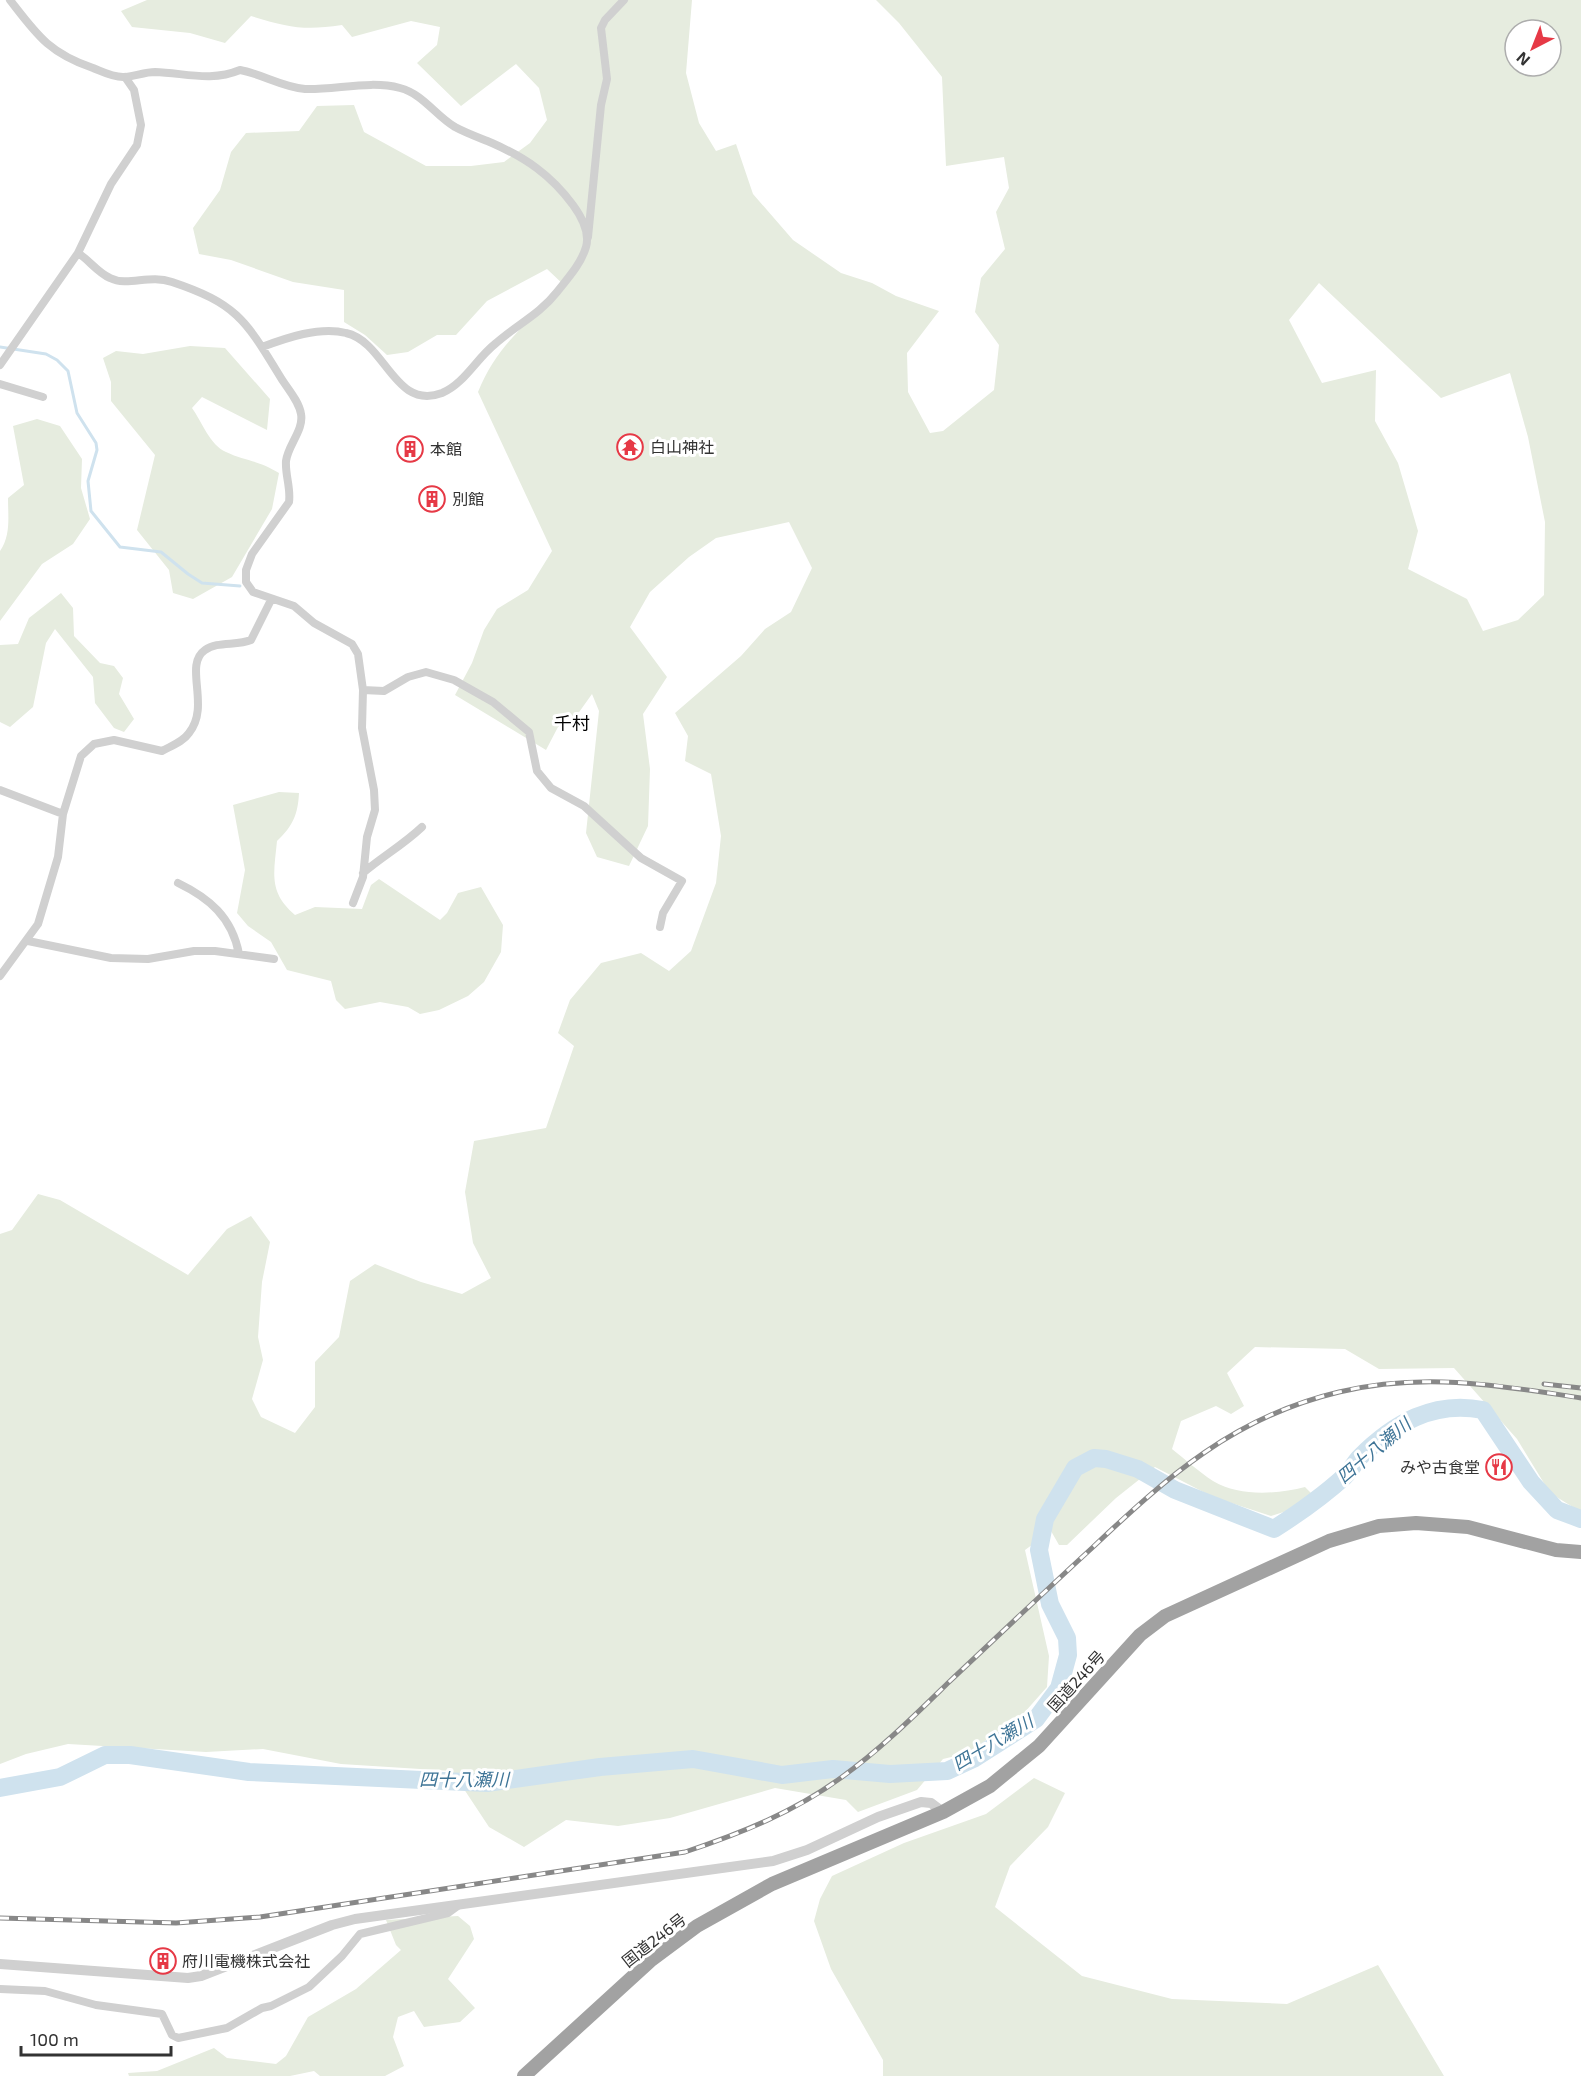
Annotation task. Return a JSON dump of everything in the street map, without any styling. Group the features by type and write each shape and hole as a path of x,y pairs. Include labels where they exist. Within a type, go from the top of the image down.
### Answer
{"highway":[{"name":"国道246号","path":"524,2076 650,1961 697,1926 772,1884 943,1812 990,1786 1025,1760 1140,1635 1165,1616 1329,1541 1379,1526 1438,1523 1468,1527 1556,1550 1581,1552"}],"street":[{"path":"10,0 36,34 66,59 111,76 125,77 154,72 223,77 240,70 288,86 305,89 387,85 412,91 453,126 506,150 546,174 558,184 580,214 588,237"},
{"path":"262,346 304,334 346,333 363,341 401,385 415,395 424,397 442,393 461,380 495,344 541,312 580,262 588,237 601,105 608,79 601,28 605,20 624,0"},
{"path":"0,365 78,252 111,184 137,145 141,125 134,90 125,77"},
{"path":"78,252 108,278 120,281 152,277 171,281 219,300 243,319 262,346 301,414 286,462 291,491 289,502 252,554 246,570 248,587 271,600 294,606 314,623 352,644 358,654 363,690 362,728 374,790 375,810 367,837 363,873 353,903"},
{"path":"0,384 43,397"},
{"path":"0,976 28,941 38,924 58,857 63,814 81,756 94,744 114,740 162,751 189,733 198,715 200,702 195,666 200,655 215,646 242,644 251,640 271,600"},
{"path":"363,690 384,691 418,673 438,674 454,680 506,711 529,732 537,771 545,782 584,806 641,858 682,881 663,913 660,927"},
{"path":"0,790 63,814"},
{"path":"363,873 380,859 400,848 422,826"},
{"path":"178,883 202,895 216,907 235,936 239,954"},
{"path":"28,941 111,958 148,959 194,951 274,959"},
{"path":"0,1964 188,1978 201,1976 332,1925 355,1919 773,1861 807,1850 878,1816 921,1802 931,1803 943,1812"},
{"path":"0,1989 45,1991 96,2005 162,2014 172,2036 178,2038 200,2035 238,2024 262,2008 271,2006 309,1987 360,1934 448,1913 459,1905"}],"shaded area":[{"path":"147,0 692,0 686,73 699,123 716,151 736,144 753,194 793,240 841,273 872,283 896,296 939,311 907,353 908,392 930,433 943,431 994,390 999,345 975,312 981,278 1005,249 996,212 1009,188 1004,157 946,166 942,77 899,23 876,0 1581,0 1581,1512 1550,1493 1517,1439 1454,1368 1379,1369 1345,1349 1255,1347 1227,1373 1244,1406 1231,1414 1216,1406 1181,1421 1172,1449 1213,1481 1235,1490 1259,1493 1305,1487 1312,1494 1290,1510 1271,1516 1213,1497 1155,1467 1116,1498 1067,1545 1059,1545 1051,1531 1025,1550 1049,1656 1047,1687 1024,1713 968,1753 943,1759 917,1790 858,1812 846,1800 775,1788 670,1818 618,1826 566,1820 524,1847 489,1827 452,1771 341,1764 263,1749 206,1752 68,1744 26,1754 0,1764 0,1234 12,1230 38,1194 60,1200 188,1275 227,1229 251,1216 270,1242 262,1282 258,1337 263,1360 252,1399 261,1417 295,1433 315,1407 315,1362 339,1337 350,1281 375,1264 421,1282 462,1294 491,1278 473,1243 465,1192 474,1141 546,1128 574,1046 558,1033 570,1000 601,963 641,953 669,971 691,951 716,883 721,836 711,774 685,761 688,736 675,713 741,656 765,629 791,612 812,568 789,522 716,538 689,557 650,592 630,627 667,677 643,714 650,769 648,826 629,866 597,857 586,833 599,711 592,694 572,722 558,727 546,750 455,695 472,663 484,630 497,609 528,590 552,551 478,392 504,347 565,286 547,269 487,301 456,335 437,335 408,352 387,355 365,335 344,322 344,290 293,282 231,260 199,254 193,228 220,190 231,152 246,133 299,131 317,106 354,105 364,132 426,166 471,166 504,162 530,143 547,120 539,88 516,64 461,106 417,63 437,45 440,27 411,21 352,37 342,25 317,28 296,27 251,16 225,43 190,33 132,27 121,11","holes":["1319,283 1441,398 1510,373 1528,437 1545,522 1544,595 1518,620 1483,631 1467,599 1408,569 1418,531 1398,463 1375,421 1376,370 1322,383 1289,320"]},
{"path":"190,346 225,348 270,399 267,430 202,397 192,408 211,439 226,452 279,473 272,509 232,577 193,599 173,593 169,570 137,530 155,455 111,401 111,382 103,358 116,351 143,354"},
{"path":"37,419 60,426 82,459 81,488 90,519 73,544 42,564 0,621 0,551 6,539 8,498 24,485 13,426"},
{"path":"61,593 73,608 74,636 100,663 114,666 123,678 119,694 134,719 124,732 114,728 95,703 93,677 55,629 46,643 33,707 10,727 0,722 0,645 18,644 29,618"},
{"path":"279,792 299,793 294,819 277,841 275,881 280,898 286,907 295,915 315,907 362,909 371,885 379,879 440,920 447,913 458,893 481,887 503,925 501,952 484,982 468,996 439,1010 420,1014 408,1007 380,1002 345,1009 336,1000 331,981 287,970 271,942 248,926 237,913 245,870 233,805"},
{"path":"1034,1778 1065,1793 1048,1827 1010,1866 995,1907 1082,1976 1172,1999 1287,2004 1378,1965 1444,2076 883,2076 883,2060 831,1969 814,1921 820,1899 832,1876 904,1843 986,1814"},
{"path":"458,1916 470,1926 474,1939 448,1979 475,2008 460,2022 424,2027 414,2011 398,2017 393,2037 404,2066 385,2076 320,2076 314,2071 290,2076 129,2076 128,2073 157,2071 214,2048 227,2058 276,2064 286,2056 308,2017 356,1989 401,1950 396,1945 386,1920"}],"waterway":[{"path":"0,347 46,354 57,360 68,371 77,413 96,443 97,450 88,481 91,511 120,547 161,552 202,583 240,586"},
{"name":"四十八瀬川","path":"0,1788 60,1777 105,1755 130,1755 249,1772 487,1783 600,1767 693,1759 782,1775 833,1769 890,1774 947,1771 975,1758 1036,1719 1059,1688 1068,1655 1067,1638 1050,1604 1039,1550 1045,1519 1075,1468 1094,1458 1106,1459 1138,1469 1175,1490 1274,1529 1328,1491 1345,1476 1372,1445 1401,1425 1416,1417 1448,1408 1483,1410 1531,1482 1557,1510 1581,1519"}],"railway":[{"path":"0,1918 176,1923 260,1917 685,1852 747,1829 786,1811 824,1789 856,1766 897,1731 1148,1497 1205,1452 1235,1433 1301,1403 1370,1386 1401,1383 1460,1383 1581,1398"},
{"path":"1544,1384 1581,1388"}],"place":[{"name":"白山神社","path":"630,447"},
{"name":"本館","path":"410,449"},
{"name":"別館","path":"432,499"},
{"name":"みや古食堂","path":"1499,1467"},
{"name":"府川電機株式会社","path":"163,1961"}],"district":[{"name":"千村","path":"572,724"}]}
